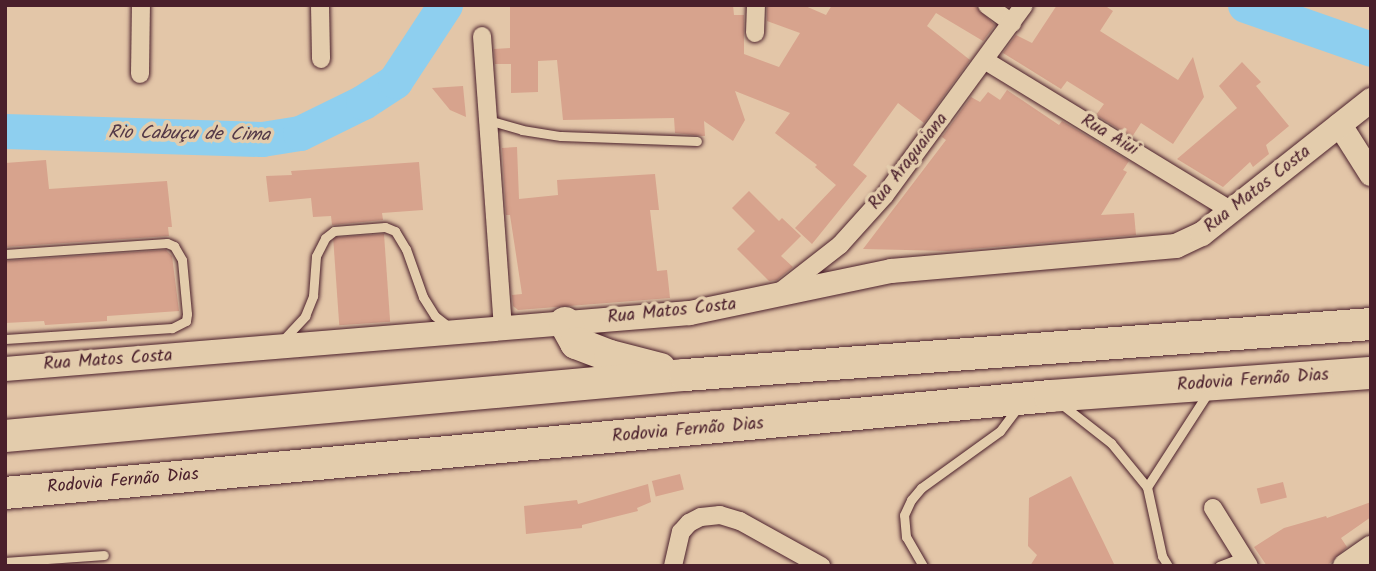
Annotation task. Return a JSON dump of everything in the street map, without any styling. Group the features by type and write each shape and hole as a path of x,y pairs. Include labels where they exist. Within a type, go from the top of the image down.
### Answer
{"highway":[{"path":"565,323 576,343 610,356 685,375"},
{"path":"5,436 685,375 1371,324"},
{"name":"Rodovia Fernão Dias","path":"5,493 1036,398 1371,373"}],"street":[{"path":"140,74 141,5"},
{"path":"320,5 321,59"},
{"path":"755,33 756,5"},
{"path":"987,5 1012,23"},
{"name":"Rua Araguaiana","path":"772,297 813,268 862,222 986,61 1024,5"},
{"path":"482,36 503,328"},
{"name":"Rua Aiui","path":"986,61 1232,211"},
{"name":"Rua Matos Costa","path":"5,369 690,313 891,271 1175,246 1190,242 1232,211 1371,100"},
{"path":"1340,125 1371,174"},
{"path":"1213,508 1246,561"},
{"path":"673,566 681,532 689,523 701,517 720,515 740,521 821,566"},
{"path":"1345,566 1371,548"}],"lane":[{"path":"488,120 522,131 561,136 697,141"},
{"path":"274,348 305,316 313,296 316,256 325,238 334,231 385,227 394,231 406,249 423,297 435,316 456,332"},
{"path":"5,254 174,246 182,260 187,314 186,321 172,328 5,339"},
{"path":"1147,486 1214,384"},
{"path":"923,566 906,537 904,515 911,500 921,488 1000,431 1036,398 1111,443 1147,486 1163,556 1168,566"},
{"path":"5,562 104,555"},
{"path":"1219,566 1246,561"}],"building":[{"path":"510,5 733,5 734,15 744,15 744,54 779,67 800,33 767,21 767,5 803,5 826,15 832,5 974,5 995,25 983,41 936,13 927,26 970,60 924,123 898,103 853,165 867,176 812,244 795,228 836,185 815,167 817,165 775,133 790,113 735,91 745,120 733,141 704,121 705,136 675,133 674,118 563,120 557,60 538,61 538,92 511,93 511,64 495,64 494,49 510,48"},
{"path":"1057,5 1104,5 1113,11 1100,31 1178,80 1193,57 1204,97 1173,144 1141,123 1132,137 1096,115 1104,104 1067,81 1061,89 1003,53 1016,35 1032,43"},
{"path":"1242,62 1261,82 1256,86 1289,126 1266,145 1269,154 1253,167 1250,162 1223,187 1177,159 1237,108 1219,86"},
{"path":"463,86 466,117 450,110 432,88"},
{"path":"1007,90 1059,125 1062,121 1129,161 1123,170 1127,172 1101,215 1134,213 1136,235 948,251 863,249 946,140 942,137 971,97 980,102 988,92 1000,100"},
{"path":"517,147 519,199 558,195 557,180 655,174 659,210 650,210 657,271 667,270 670,298 518,310 513,306 512,295 522,294 510,215 506,215 502,148"},
{"path":"46,160 49,189 167,181 172,227 168,227 169,236 5,247 5,163"},
{"path":"419,162 423,210 382,213 383,220 332,225 331,216 313,217 311,198 269,202 266,176 292,175 291,171"},
{"path":"749,191 779,221 782,218 801,236 781,256 793,267 777,280 769,281 737,249 755,231 732,208"},
{"path":"384,234 390,322 339,325 333,238"},
{"path":"166,250 172,256 179,311 107,316 107,321 45,325 44,321 5,323 5,261"},
{"path":"680,474 684,490 656,497 652,481"},
{"path":"1071,476 1115,566 1030,566 1037,555 1028,546 1029,498"},
{"path":"1283,482 1287,498 1261,504 1257,489"},
{"path":"648,484 651,502 637,508 638,511 582,525 582,528 526,534 524,506 577,500 578,504"},
{"path":"1371,502 1371,517 1341,538 1347,547 1327,566 1267,566 1254,547 1284,528 1326,516 1327,518"}],"waterway":[{"name":"Rio Cabuçu de Cima","path":"5,131 262,139 300,133 363,102 395,81 445,5"},
{"name":"Rio Cabuçu de Cima","path":"1245,5 1371,49"}]}
